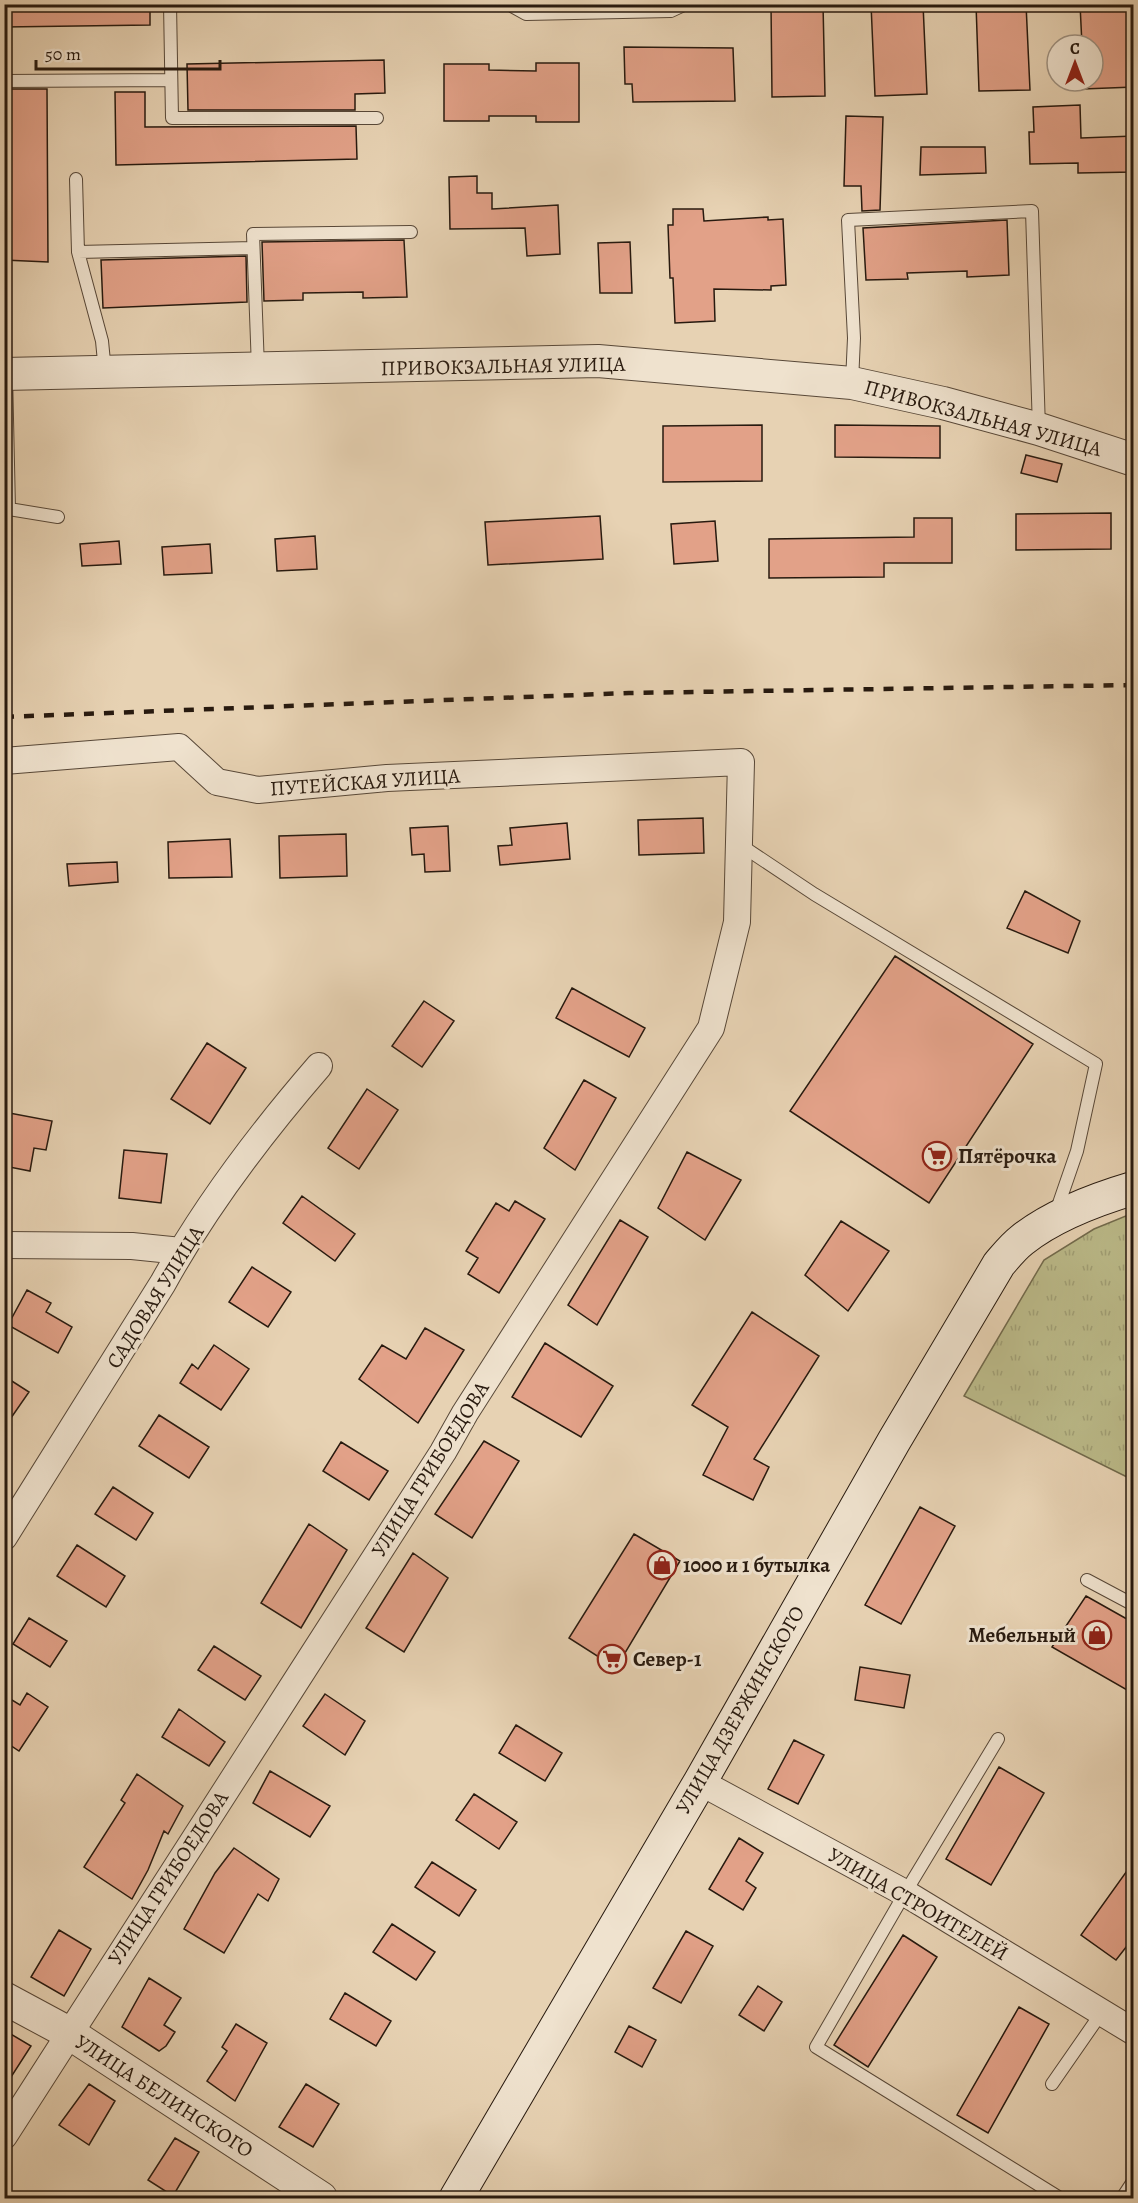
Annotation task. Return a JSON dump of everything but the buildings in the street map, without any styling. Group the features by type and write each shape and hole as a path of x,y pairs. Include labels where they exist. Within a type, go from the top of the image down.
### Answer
{"main road":[{"name":"УЛИЦА ДЗЕРЖИНСКОГО","path":"456,2199 700,1782 888,1451 999,1264 1022,1240 1052,1222 1095,1200 1134,1188"}],"street":[{"name":"ПРИВОКЗАЛЬНАЯ УЛИЦА","path":"5,374 598,361 852,383 943,402 1039,429 1134,460"},
{"name":"ПУТЕЙСКАЯ УЛИЦА","path":"4,760 179,747 217,782 258,790 387,778 741,762"},
{"name":"УЛИЦА ГРИБОЕДОВА","path":"4,2136 443,1452 711,1028 737,922 741,762"},
{"name":"САДОВАЯ УЛИЦА","path":"4,1537 164,1283 181,1251 271,1121 319,1066"},
{"path":"4,1245 132,1246 181,1251"},
{"name":"УЛИЦА СТРОИТЕЛЕЙ","path":"700,1782 905,1893 1134,2032"},
{"name":"УЛИЦА БЕЛИНСКОГО","path":"4,1998 69,2033 321,2199"}],"lane":[{"path":"170,4 172,118 377,118"},
{"path":"508,4 526,14 671,12 686,4"},
{"path":"4,81 171,80"},
{"path":"76,179 78,252 102,341 105,373"},
{"path":"852,383 854,338 848,220 1032,211 1039,429"},
{"path":"258,369 253,234 411,232"},
{"path":"78,252 253,248"},
{"path":"5,374 9,509 58,517"},
{"path":"739,844 814,894 1096,1064 1077,1151 1052,1222"},
{"path":"1086,1580 1134,1605"},
{"path":"998,1739 816,2047 1060,2199"},
{"path":"1052,2084 1102,2013"},
{"path":"1122,2199 1134,2180"}],"green space":[{"path":"1133,1213 1133,1480 964,1396 1044,1260 1094,1229"}],"railway":[{"path":"4,717 629,693 1134,685"}],"place":[{"name":"Пятёрочка","path":"937,1156"},
{"name":"1000 и 1 бутылка","path":"662,1565"},
{"name":"Мебельный","path":"1097,1635"},
{"name":"Север-1","path":"612,1659"}]}
